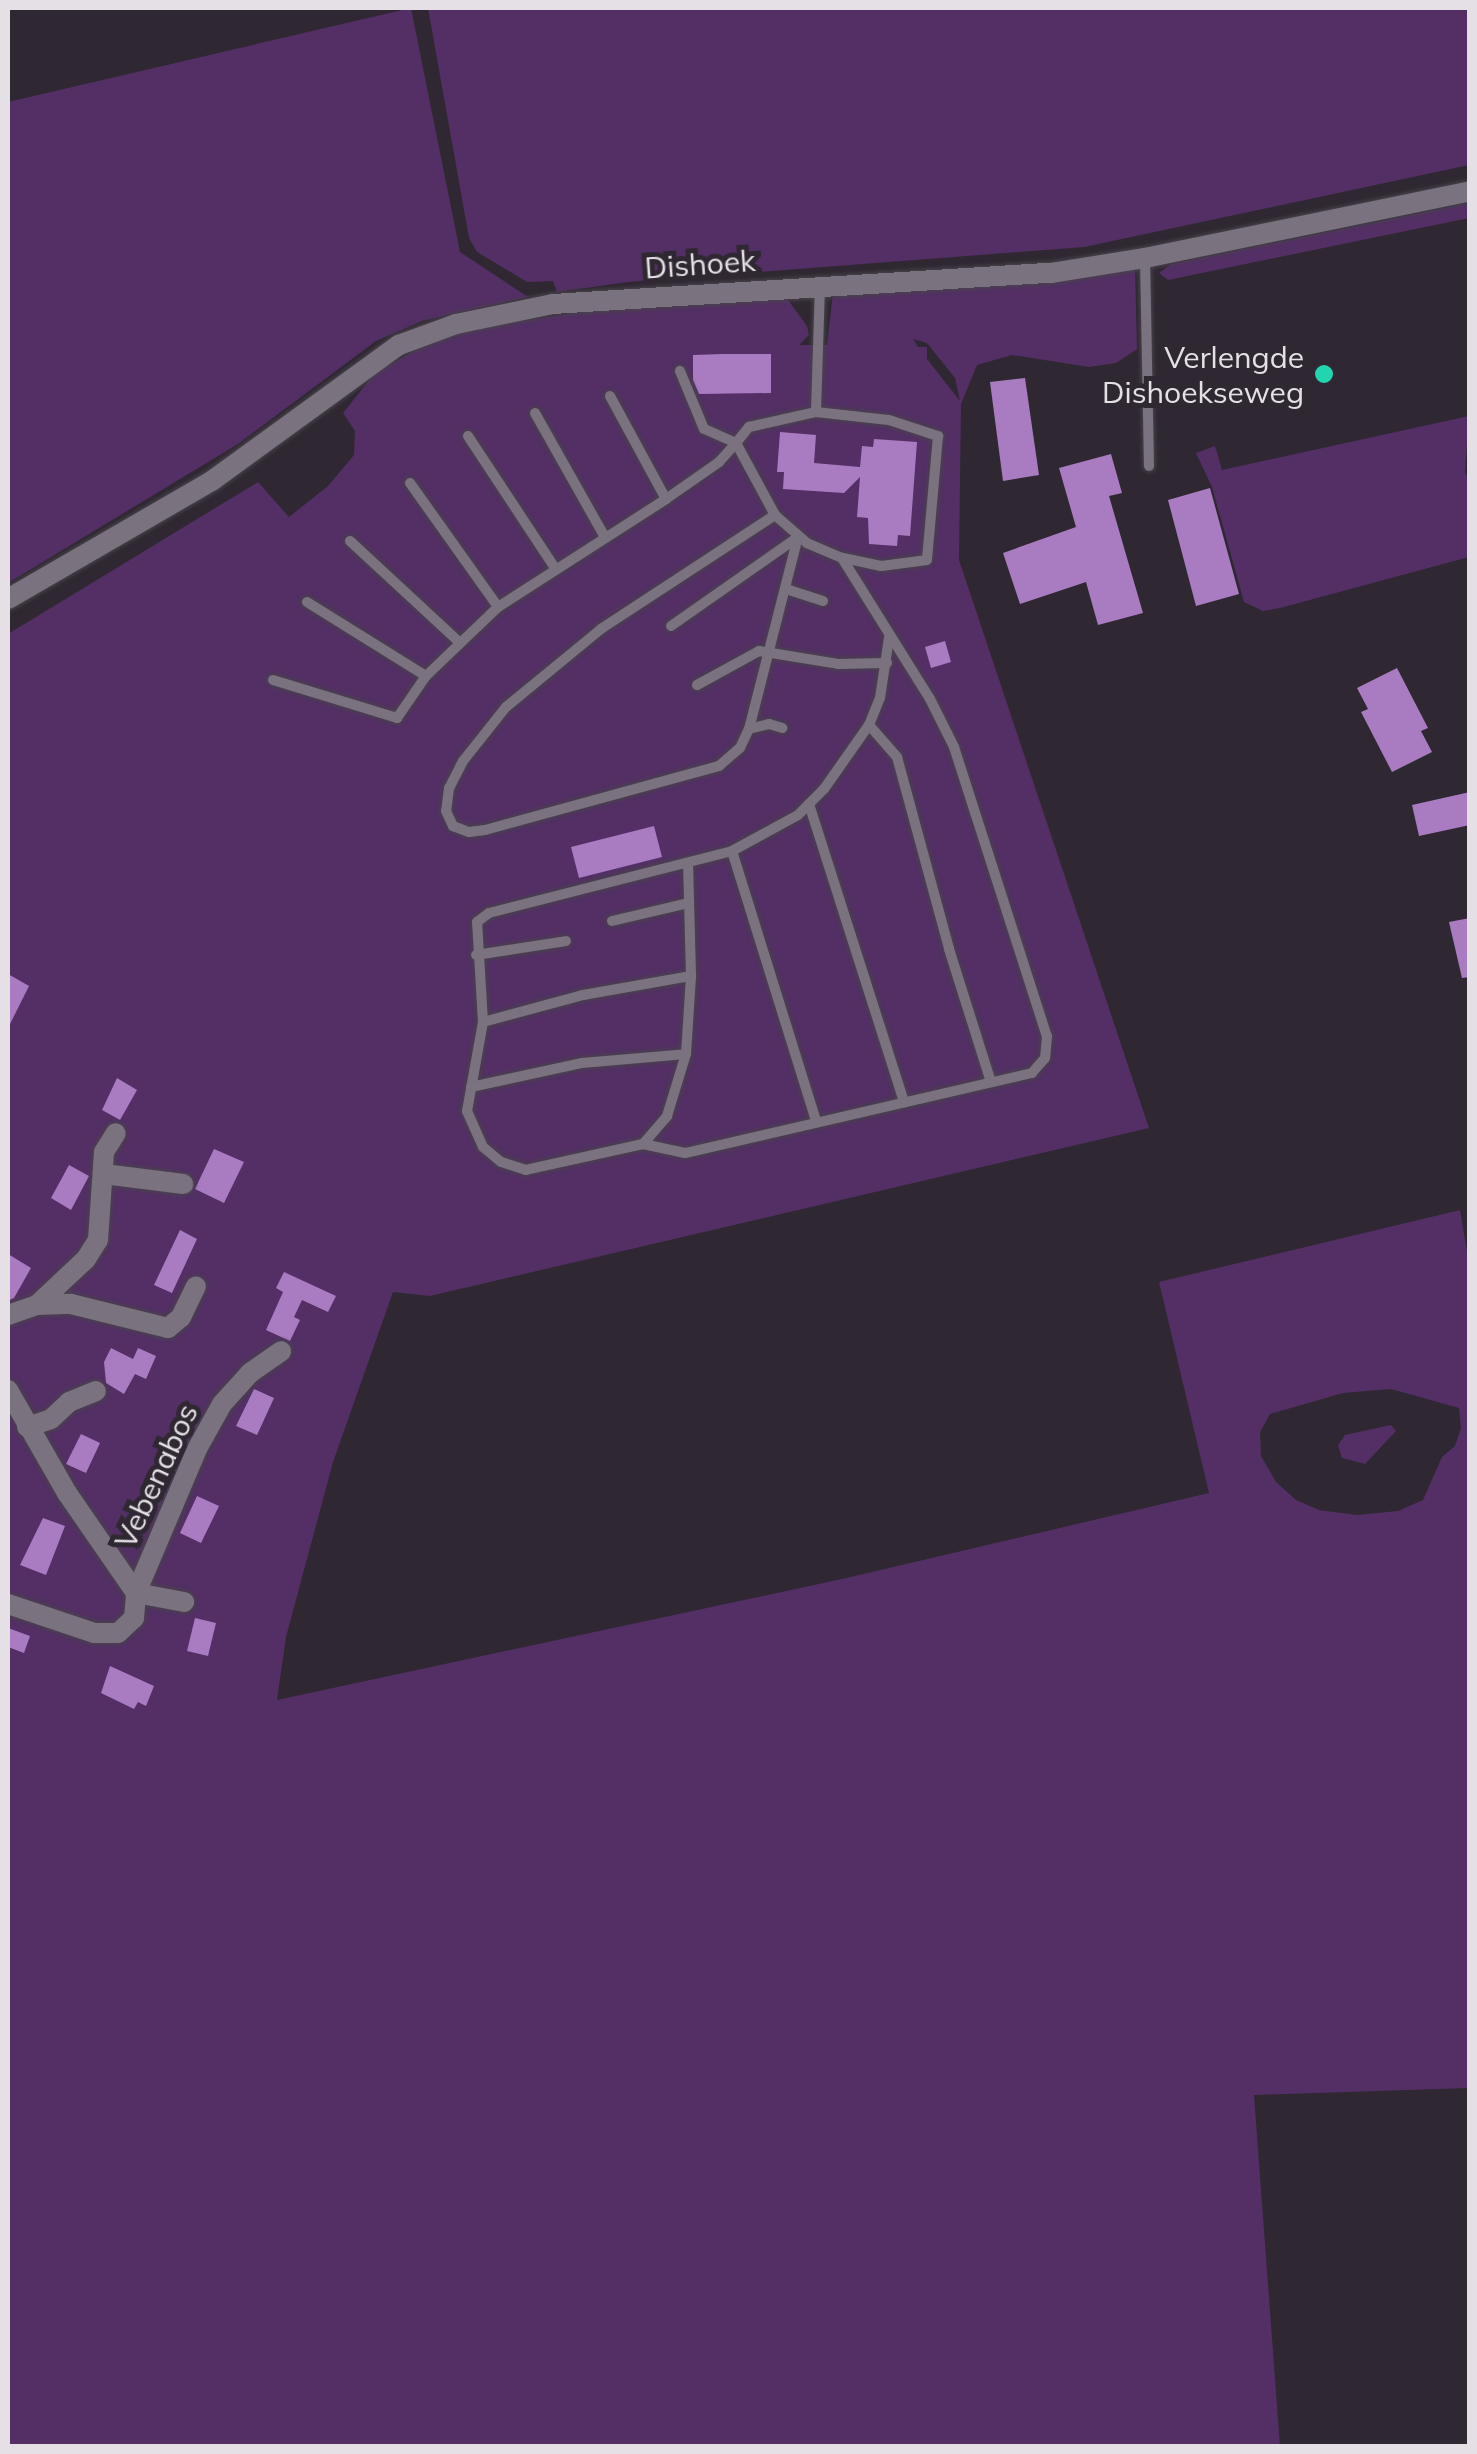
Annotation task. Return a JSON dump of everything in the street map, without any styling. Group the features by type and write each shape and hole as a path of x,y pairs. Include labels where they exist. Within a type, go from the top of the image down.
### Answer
{"street":[{"name":"Dishoek","path":"8,600 213,480 398,345 456,324 522,308 1052,273 1144,258 1470,190"},
{"path":"36,1306 86,1258 98,1240 104,1152 116,1133"},
{"path":"104,1174 183,1184"},
{"path":"8,1315 36,1306 71,1304 168,1328 180,1317 196,1286"},
{"name":"Vebenabos","path":"8,1604 94,1633 118,1633 134,1618 136,1592 197,1449 222,1404 250,1373 281,1350"},
{"name":"Vebenabos","path":"8,1390 136,1592 184,1602"},
{"path":"28,1427 51,1419 68,1402 96,1392"}],"lane":[{"path":"1144,258 1150,466"},
{"path":"816,412 820,286"},
{"path":"272,680 396,718 426,676 498,607 720,462 736,443 749,427 816,412 889,420 938,436 926,560 881,566 842,558 798,537 775,515 736,443 704,429 680,371"},
{"path":"610,396 666,499"},
{"path":"535,414 605,537"},
{"path":"468,436 555,568"},
{"path":"410,482 498,607"},
{"path":"775,515 602,629 506,707 449,788 446,811 453,826 469,832 484,830 694,776 719,766 740,748 749,729 798,537"},
{"path":"671,626 798,537"},
{"path":"350,541 460,644"},
{"path":"842,558 930,699 954,746 1047,1036 1045,1058 1032,1073 685,1153 643,1144 526,1170 501,1162 473,1130 467,1110 483,1022 477,922 489,913 732,851 809,804 869,725 890,638"},
{"path":"786,589 823,601"},
{"path":"308,602 426,676"},
{"path":"697,685 759,651 838,664 887,663"},
{"path":"749,729 769,724 782,728"},
{"path":"869,725 897,756 948,949 991,1082"},
{"path":"809,804 904,1102"},
{"path":"732,851 816,1121"},
{"path":"643,1144 667,1116 686,1054 692,976 688,863"},
{"path":"612,921 688,902"},
{"path":"476,954 566,941"},
{"path":"483,1022 583,994 692,976"},
{"path":"471,1087 582,1063 686,1054"}],"shaded area":[{"path":"411,8 460,252 528,297 422,321 376,341 238,444 8,583 8,102"},
{"path":"428,8 1469,8 1469,165 1084,247 628,282 557,292 553,281 527,282 477,252 469,238"},
{"path":"1469,203 1469,218 1168,280 1159,273 1171,264"},
{"path":"1135,266 1137,349 1116,363 1089,367 1012,355 977,365 961,404 959,560 1149,1128 430,1296 393,1292 333,1462 286,1637 277,1700 842,1579 1209,1493 1159,1282 1460,1210 1470,1269 1469,2088 1254,2095 1280,2446 8,2446 8,634 258,482 289,517 328,486 354,455 355,431 343,413 374,374 426,344 472,328 589,311 786,297 807,326 809,335 799,345 827,345 833,293","holes":["913,339 927,343 955,378 960,401 927,359 927,347 918,347","1391,1389 1459,1408 1461,1428 1455,1446 1442,1457 1423,1500 1398,1511 1357,1515 1319,1510 1296,1500 1276,1482 1261,1456 1260,1432 1270,1414 1343,1393"]},
{"path":"1469,416 1465,472 1469,482 1469,557 1280,608 1263,611 1244,602 1212,487 1196,453 1215,446 1222,470"},
{"path":"1391,1425 1396,1431 1365,1464 1342,1458 1338,1445 1345,1435"}],"building":[{"path":"771,354 771,393 699,394 693,380 693,355"},
{"path":"1025,378 1039,475 1003,481 990,382"},
{"path":"780,432 816,435 814,463 860,467 862,446 873,447 874,439 917,442 910,536 898,535 897,546 869,544 868,518 857,517 860,477 844,493 783,489 784,472 777,472"},
{"path":"1111,454 1122,493 1109,496 1143,613 1098,625 1086,582 1020,604 1003,553 1076,527 1059,468"},
{"path":"1210,488 1239,594 1196,606 1168,500"},
{"path":"945,641 951,662 931,668 925,647"},
{"path":"1397,668 1428,728 1421,731 1432,752 1392,772 1361,712 1368,709 1357,688"},
{"path":"1470,792 1470,825 1419,836 1412,805"},
{"path":"654,826 662,857 579,878 571,847"},
{"path":"1470,918 1470,977 1462,978 1449,922"},
{"path":"8,974 29,986 8,1028"},
{"path":"117,1078 137,1090 120,1120 102,1110"},
{"path":"214,1149 244,1162 224,1203 195,1189"},
{"path":"69,1165 89,1176 71,1210 51,1198"},
{"path":"180,1230 197,1239 172,1293 154,1285"},
{"path":"8,1254 31,1268 14,1298 8,1301"},
{"path":"284,1272 336,1296 328,1312 302,1300 294,1317 300,1320 290,1341 266,1330 283,1292 276,1288"},
{"path":"111,1348 133,1359 138,1348 156,1356 146,1379 135,1374 124,1394 106,1383 104,1362"},
{"path":"254,1389 274,1398 257,1435 236,1426"},
{"path":"81,1434 100,1443 86,1473 66,1464"},
{"path":"197,1496 219,1506 201,1543 180,1533"},
{"path":"43,1518 65,1526 46,1575 20,1565"},
{"path":"195,1618 216,1623 208,1656 187,1651"},
{"path":"8,1628 30,1636 24,1653 8,1647"},
{"path":"110,1666 154,1686 146,1706 138,1702 134,1709 101,1693"}],"place":[{"name":"Verlengde Dishoekseweg","path":"1324,374"}]}
